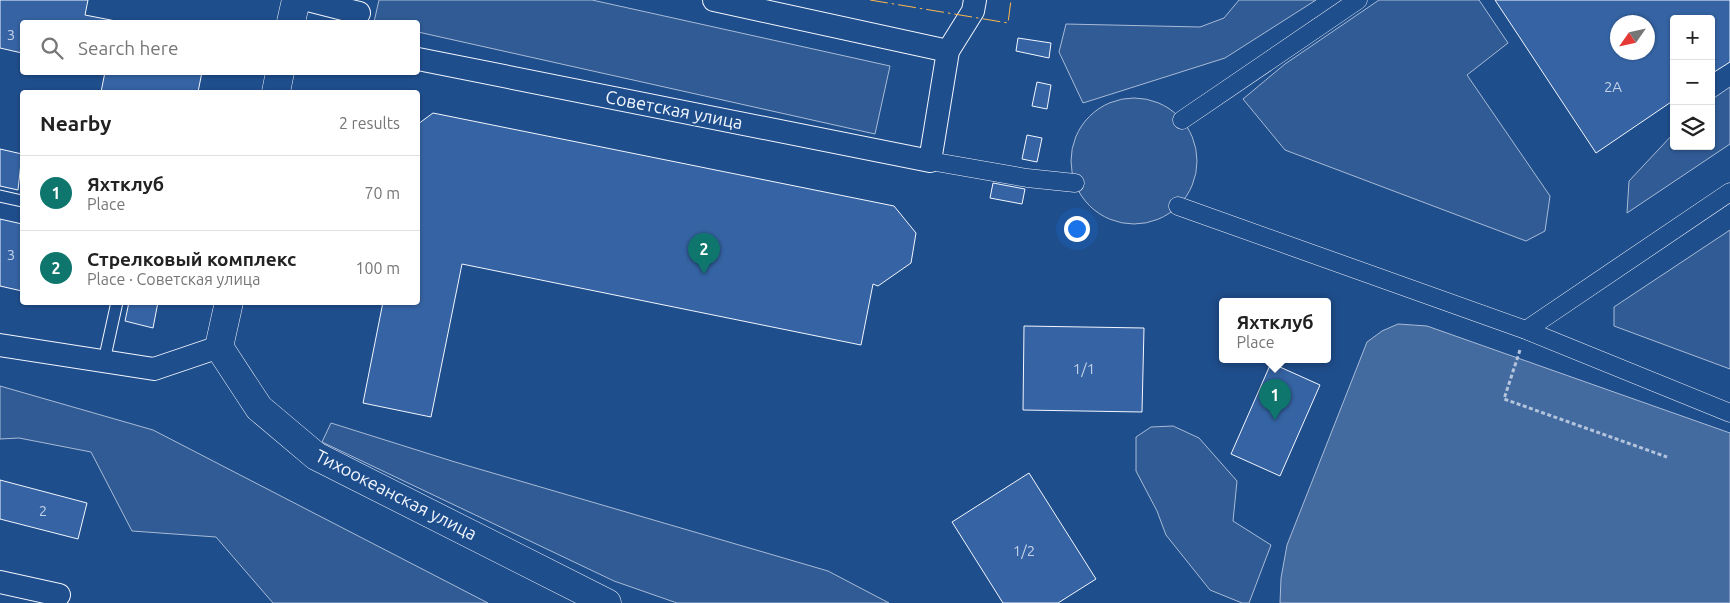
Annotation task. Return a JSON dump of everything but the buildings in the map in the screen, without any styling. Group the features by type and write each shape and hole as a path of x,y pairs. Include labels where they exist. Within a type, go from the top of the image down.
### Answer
{"main road":[{"path":"291,20 296,0"},
{"path":"276,90 279,75"},
{"path":"219,347 228,305"},
{"name":"Тихоокеанская улица","path":"219,347 259,408 316,456 607,603"}],"street":[{"path":"308,0 362,12"},
{"path":"714,0 948,51"},
{"path":"975,0 973,12 948,51 930,160 1027,178 1075,183"},
{"path":"1182,120 1358,0"},
{"name":"Советская улица","path":"420,59 930,160"},
{"path":"1526,330 1730,192"},
{"path":"1178,206 1526,330 1730,413"},
{"path":"0,345 154,369 219,347"},
{"path":"0,582 59,595"}],"lane":[{"path":"0,196 20,201"},
{"path":"104,361 117,305"}],"path":[{"path":"1526,330 1504,399 1666,457"}],"shaded area":[{"path":"379,0 592,0 890,66 875,134 420,32 420,20 374,20"},
{"path":"1239,0 1316,0 1225,58 1083,103 1059,52 1066,24 1200,27 1224,18"},
{"path":"1379,0 1479,0 1508,43 1467,75 1550,196 1545,231 1526,241 1285,150 1243,99 1285,64"},
{"path":"1730,87 1730,144 1627,213 1629,181 1670,137 1670,150 1715,150 1715,97"},
{"path":"1134,98 1158,103 1178,117 1192,137 1197,161 1192,185 1178,205 1158,219 1134,224 1110,219 1090,205 1076,185 1071,161 1076,137 1090,117 1110,103"},
{"path":"1730,230 1730,369 1614,326 1614,307"},
{"path":"1398,324 1427,326 1730,433 1730,603 1280,603 1281,578 1287,545 1367,342 1382,331"},
{"path":"0,386 153,430 488,603 273,603 216,537 132,531 91,452 19,438 0,439"},
{"path":"331,423 455,462 828,571 889,603 677,603 614,581 322,442"},
{"path":"1173,426 1199,438 1237,481 1233,521 1271,545 1249,603 1242,603 1210,590 1166,535 1157,511 1136,471 1136,437 1151,427"}],"power":[{"path":"870,0 1008,23 1011,0"}],"place":[{"name":"Стрелковый комплекс","path":"704,274"},
{"name":"Яхтклуб","path":"1275,420"}]}
